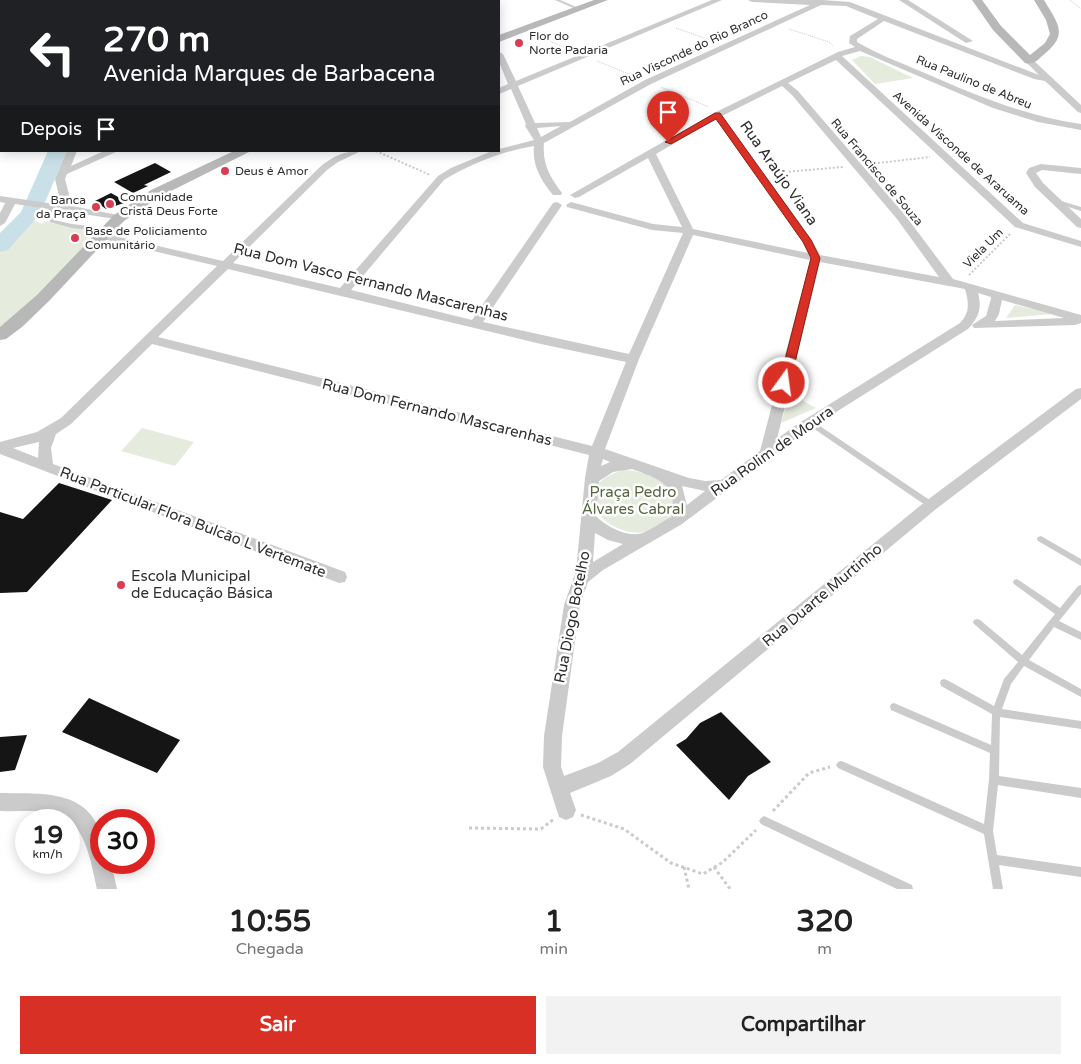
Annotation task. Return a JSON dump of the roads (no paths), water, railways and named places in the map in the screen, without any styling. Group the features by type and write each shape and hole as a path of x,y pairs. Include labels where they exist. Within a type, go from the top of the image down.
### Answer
{"main road":[{"path":"500,39 602,0"},
{"path":"977,0 997,28 1029,61"},
{"path":"0,335 43,298 119,218 156,193 243,152"}],"street":[{"path":"500,91 718,0"},
{"path":"752,0 822,2"},
{"path":"903,0 969,41"},
{"path":"1039,0 1057,33 1043,51 1029,61 1081,110"},
{"name":"Rua Visconde do Rio Branco","path":"539,142 648,82 822,2 847,4 1037,76 1050,79"},
{"path":"861,48 853,43 853,38 884,18"},
{"path":"573,200 650,152 720,114 839,55 861,48"},
{"name":"Rua Paulino de Abreu","path":"861,48 1016,114 1051,123 1081,127"},
{"name":"Avenida Visconde de Araruama","path":"839,55 1019,225 1081,244"},
{"path":"500,56 530,126 539,142 537,156 540,169 557,199"},
{"path":"509,74 543,73"},
{"name":"Rua Francisco de Souza","path":"782,82 795,94 960,284"},
{"name":"Rua Araújo Viana","path":"720,114 808,242 816,258"},
{"name":"Rua Visconde do Rio Branco","path":"530,126 576,122"},
{"path":"500,152 511,147 539,142"},
{"path":"68,208 60,183 62,173 72,152"},
{"path":"62,173 111,152"},
{"path":"0,448 32,439 50,431 72,416 324,168 335,160 354,152"},
{"path":"343,292 441,178 500,152"},
{"path":"650,152 684,231"},
{"path":"1081,171 1041,167 1032,170 1032,177 1081,225"},
{"path":"0,199 50,205 119,218"},
{"path":"557,199 573,200 635,223 960,284 1081,320"},
{"path":"476,323 557,199"},
{"path":"0,223 12,200"},
{"name":"Rua Diogo Botelho","path":"566,810 552,767 554,726 572,605 582,578 592,478 597,452 684,231"},
{"name":"Rua Dom Vasco Fernando Mascarenhas","path":"105,233 541,340 633,359"},
{"path":"766,454 816,258"},
{"name":"Rua Rolim de Moura","path":"582,578 598,566 677,520 809,422 964,326 975,312 976,306 960,284"},
{"path":"984,325 990,319 995,309 997,294"},
{"name":"Rua Rolim de Moura","path":"964,326 1081,320"},
{"name":"Rua Dom Fernando Mascarenhas","path":"150,339 597,452 693,484 724,485"},
{"name":"Rua Duarte Murtinho","path":"558,788 604,770 624,758 931,504 1081,392"},
{"name":"Rua Particular Flora Bulcão L Vertemate","path":"47,466 43,450 44,442 50,431"},
{"name":"Rua Particular Flora Bulcão L Vertemate","path":"0,448 339,577"},
{"path":"592,478 610,467 636,465"},
{"path":"661,474 672,483 679,495 681,508 677,520"},
{"path":"589,518 598,528 612,536 629,540 646,539"},
{"path":"0,802 51,803 68,808 82,817 95,841 107,889"}],"lane":[{"path":"556,0 579,9"},
{"path":"1058,202 1081,209"},
{"path":"50,205 48,214 52,221 105,233"},
{"path":"809,422 931,504"},
{"path":"1041,539 1081,563"},
{"path":"1017,582 1060,613"},
{"path":"998,889 988,831 994,780 996,712 1008,682 1081,588"},
{"path":"976,622 1024,662 1081,693"},
{"path":"1053,622 1081,636"},
{"path":"944,684 996,712 1081,726"},
{"path":"894,707 995,751"},
{"path":"841,764 988,831"},
{"path":"994,780 1081,793"},
{"path":"764,821 908,889"},
{"path":"993,859 1081,872"}],"waterway":[{"path":"0,245 30,214 58,152"}],"place":[{"name":"Flor do Norte Padaria","path":"519,43"},
{"name":"Deus é Amor","path":"225,171"},
{"name":"Comunidade Cristã Deus Forte","path":"110,204"},
{"name":"Banca da Praça","path":"96,207"},
{"name":"Base de Policiamento Comunitário","path":"75,238"},
{"name":"Escola Municipal de Educação Básica","path":"121,585"}],"park label":[{"name":"Praça Pedro Álvares Cabral","path":"633,500"}]}
